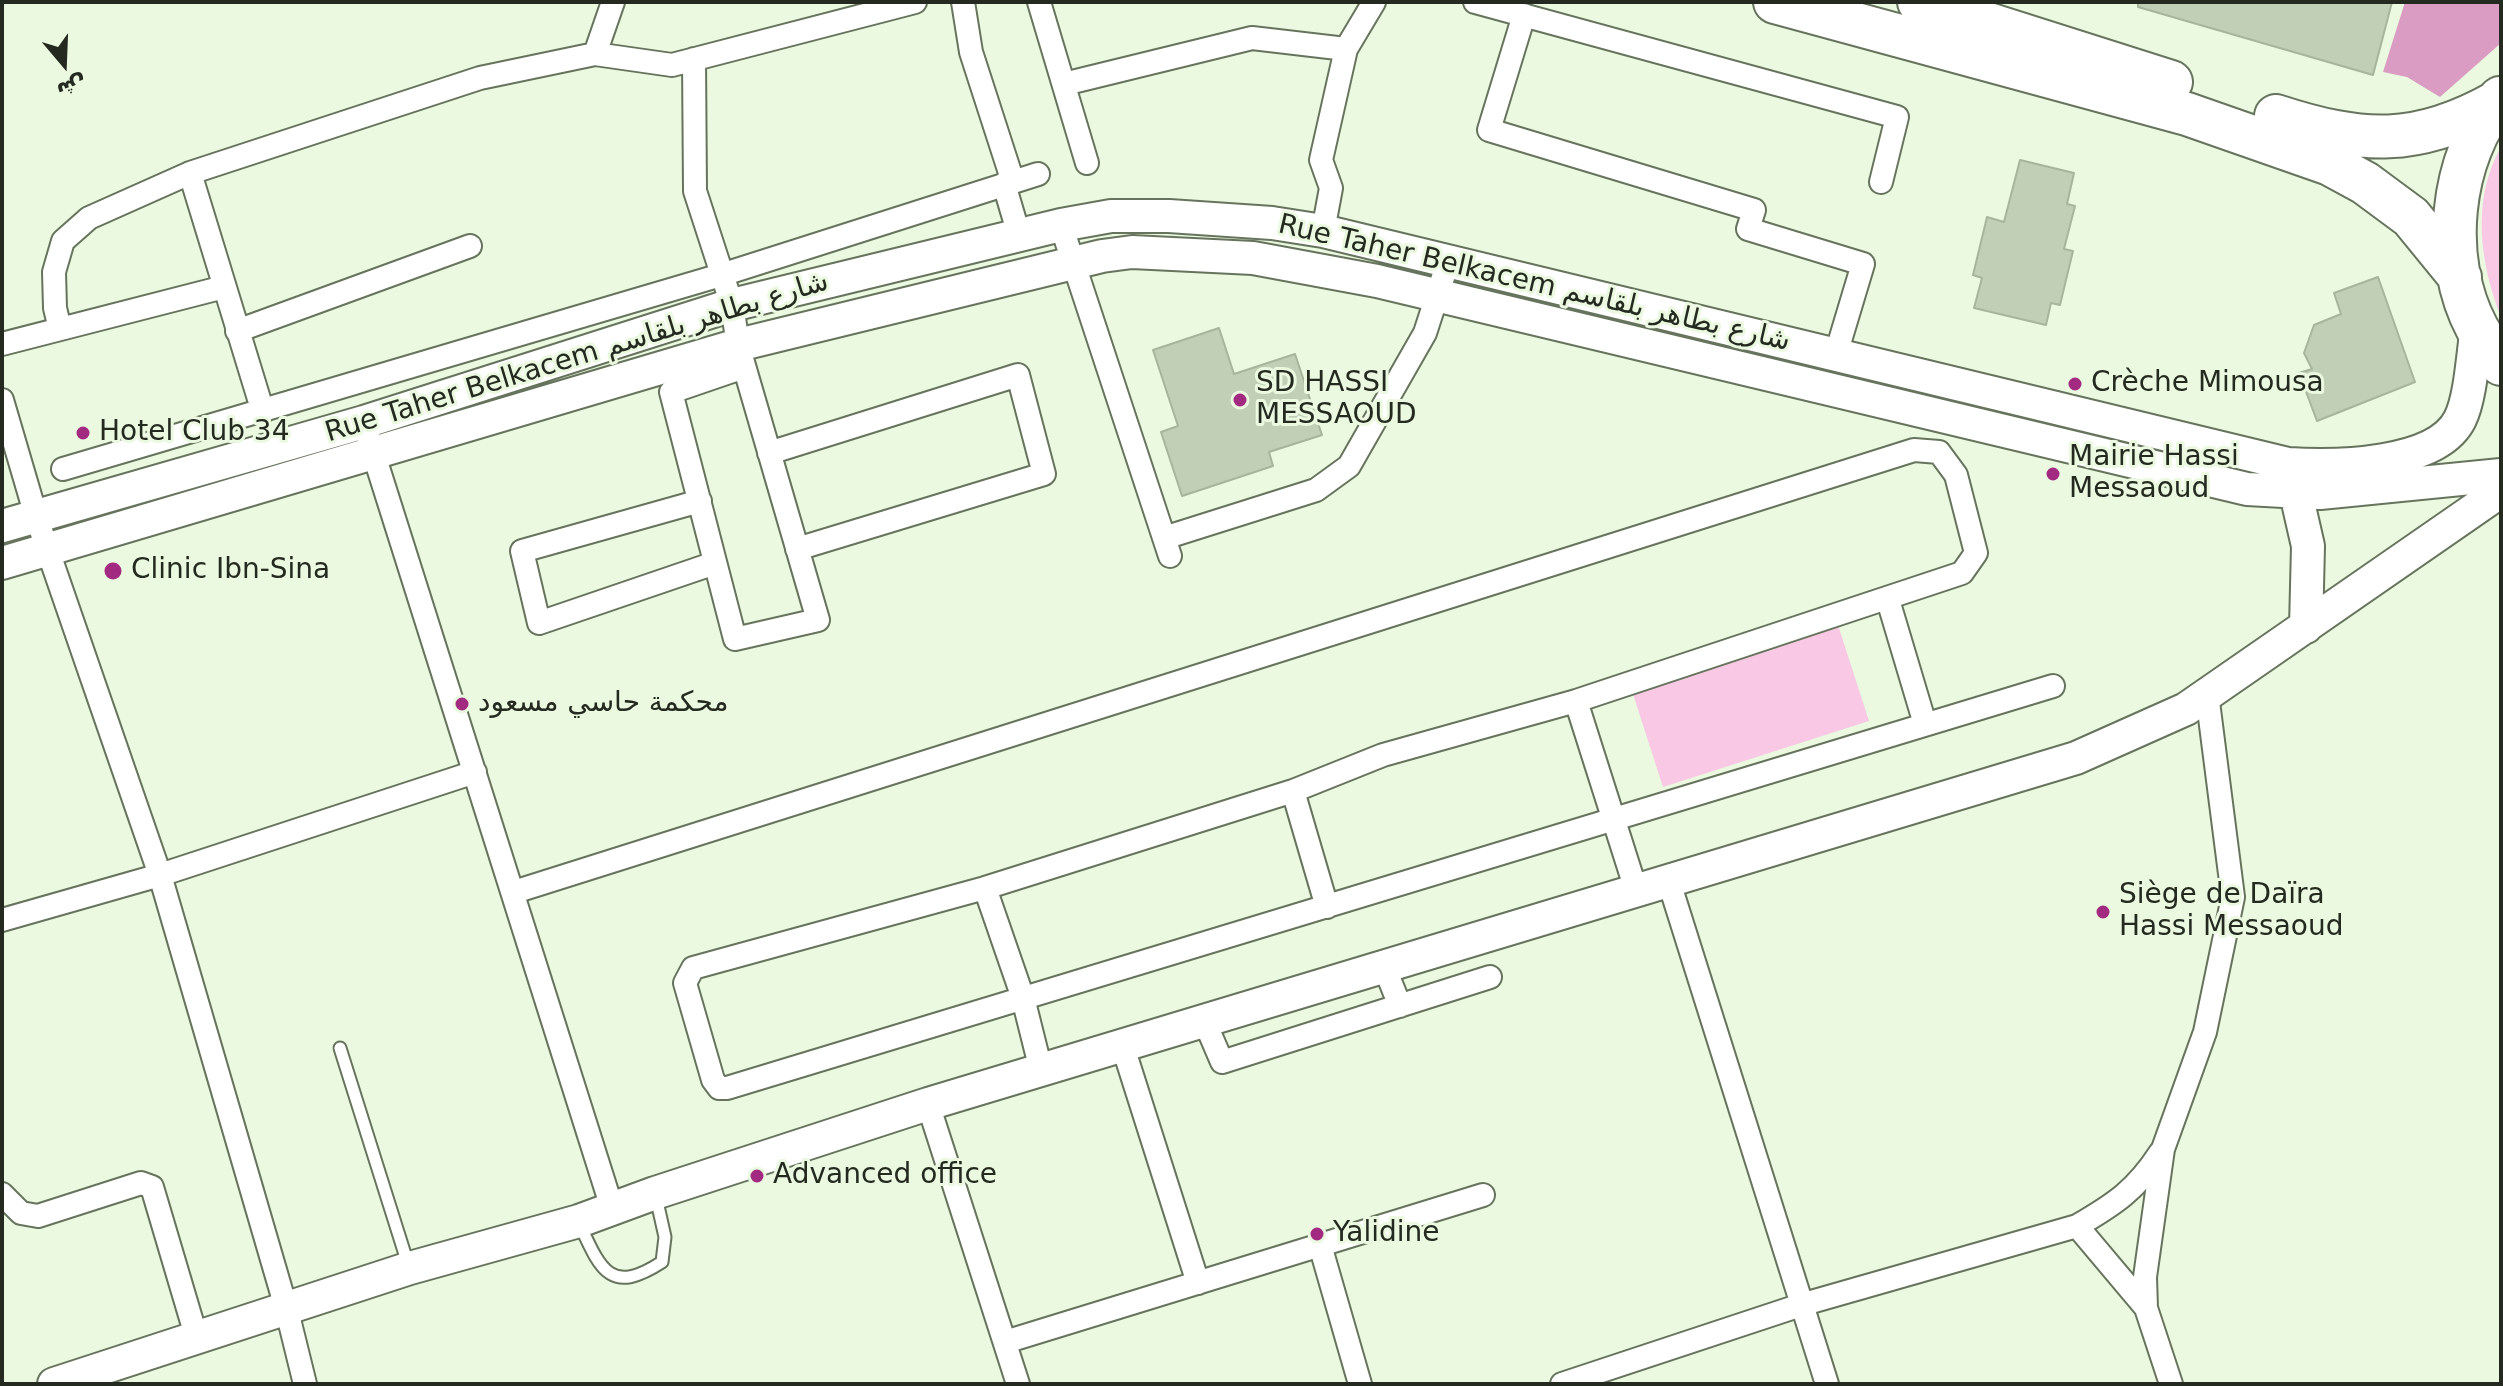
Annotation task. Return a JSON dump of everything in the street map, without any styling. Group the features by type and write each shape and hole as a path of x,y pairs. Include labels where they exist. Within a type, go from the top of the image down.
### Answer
{"highway":[{"path":"1775,2 2187,114 2318,159 2365,183 2411,217 2460,277"},
{"path":"1938,4 2317,130 2353,137 2391,139 2428,133 2464,121 2499,100"},
{"path":"2499,100 2478,134 2465,168 2457,204 2455,241 2460,277 2477,327 2501,364"}],"main road":[{"name":"Rue Taher Belkacem شارع بطاهر بلقاسم","path":"2,526 364,422 732,305 1061,225 1111,216 1169,216 1272,223 1323,231 1836,354 2292,479 2453,481 2501,475"},
{"name":"Rue Taher Belkacem شارع بطاهر بلقاسم","path":"2,563 374,453 741,356 1071,263 1132,252 1253,258 1439,295 2247,489 2292,479 2327,465 2419,453 2445,439 2463,415"},
{"path":"2374,578 2433,512 2453,481 2477,327"},
{"path":"2292,479 2310,573 2306,627"},
{"path":"54,1384 287,1311 410,1268 579,1221 928,1104 1637,893 2076,758 2161,723 2306,627 2501,491"}],"street":[{"path":"595,54 613,2"},
{"path":"60,329 55,308 54,272 63,241 89,218 190,173 480,78 595,54 672,65 915,2"},
{"path":"963,2 971,52 1009,183 1019,235"},
{"path":"1039,2 1087,163"},
{"path":"1323,231 1331,188 1321,160 1346,49 1374,2"},
{"path":"1475,2 1897,117 1881,182"},
{"path":"1524,15 1489,130 1754,210 1748,229 1863,264 1836,354"},
{"path":"1064,84 1252,38 1346,49"},
{"path":"694,59 695,191 732,305 741,356 818,620 735,639 671,392 741,356"},
{"path":"190,173 263,412"},
{"path":"63,469 721,275 1038,174"},
{"path":"1061,225 1167,547 1316,490 1349,466 1425,333 1448,262"},
{"path":"237,331 470,246"},
{"path":"2,344 224,287"},
{"path":"769,453 1018,375 1044,474 797,549"},
{"path":"2,400 36,516 160,875 287,1311 305,1384"},
{"path":"364,422 612,1208"},
{"path":"514,892 1914,450 1939,452 1956,475 1976,553 1962,573 1576,701 1383,755 1293,791 985,888 693,968 685,983 713,1080 719,1088 727,1088 2053,686"},
{"path":"700,501 522,551 539,623 715,563"},
{"path":"1888,600 1925,724"},
{"path":"2173,1383 2146,1308 2145,1277 2163,1149 2205,1032 2233,897 2207,694"},
{"path":"1576,701 1637,893"},
{"path":"2,920 160,875 475,772"},
{"path":"1293,791 1327,907"},
{"path":"1669,882 1827,1384"},
{"path":"985,888 1023,998 1041,1070"},
{"path":"1384,966 1400,1006"},
{"path":"1204,1020 1222,1062 1490,977"},
{"path":"1123,1047 1198,1283"},
{"path":"928,1104 1018,1384"},
{"path":"1562,1384 1804,1304 2077,1226 2118,1202 2140,1183 2163,1149"},
{"path":"2,1194 21,1213 38,1216 141,1183 152,1187 197,1339"},
{"path":"1005,1342 1483,1195"},
{"path":"2077,1226 2146,1308"},
{"path":"1320,1245 1360,1384"}],"lane":[{"path":"340,1048 410,1268"},
{"path":"579,1221 596,1261 611,1276 625,1279 642,1275 662,1262 665,1237 655,1193"}],"shaded area":[{"path":"2405,2 2501,2 2501,43 2440,97 2407,77 2383,72"},
{"path":"2501,147 2501,317 2484,254 2482,210 2485,188"},
{"path":"1838,625 1869,721 1663,787 1632,691"}],"building":[{"path":"2138,2 2392,2 2373,75 2138,7"},
{"path":"2020,160 2074,173 2067,204 2075,206 2064,249 2073,251 2060,305 2051,303 2046,325 1974,308 1982,278 1973,275 1987,217 2004,222"},
{"path":"2378,277 2415,382 2317,421 2299,373 2312,369 2304,353 2314,325 2341,314 2334,293"},
{"name":"SD HASSI MESSAOUD","path":"1219,328 1234,374 1295,354 1322,435 1269,452 1273,466 1182,496 1161,432 1178,426 1153,350"}],"place":[{"name":"Crèche Mimousa","path":"2075,384"},
{"name":"SD HASSI MESSAOUD","path":"1240,400"},
{"name":"Hotel Club 34","path":"83,433"},
{"name":"Mairie Hassi Messaoud","path":"2053,474"},
{"name":"Clinic Ibn-Sina","path":"113,571"},
{"name":"محكمة حاسي مسعود","path":"462,704"},
{"name":"Siège de Daïra Hassi Messaoud","path":"2103,912"},
{"name":"Advanced office","path":"757,1176"},
{"name":"Yalidine","path":"1317,1234"}]}
